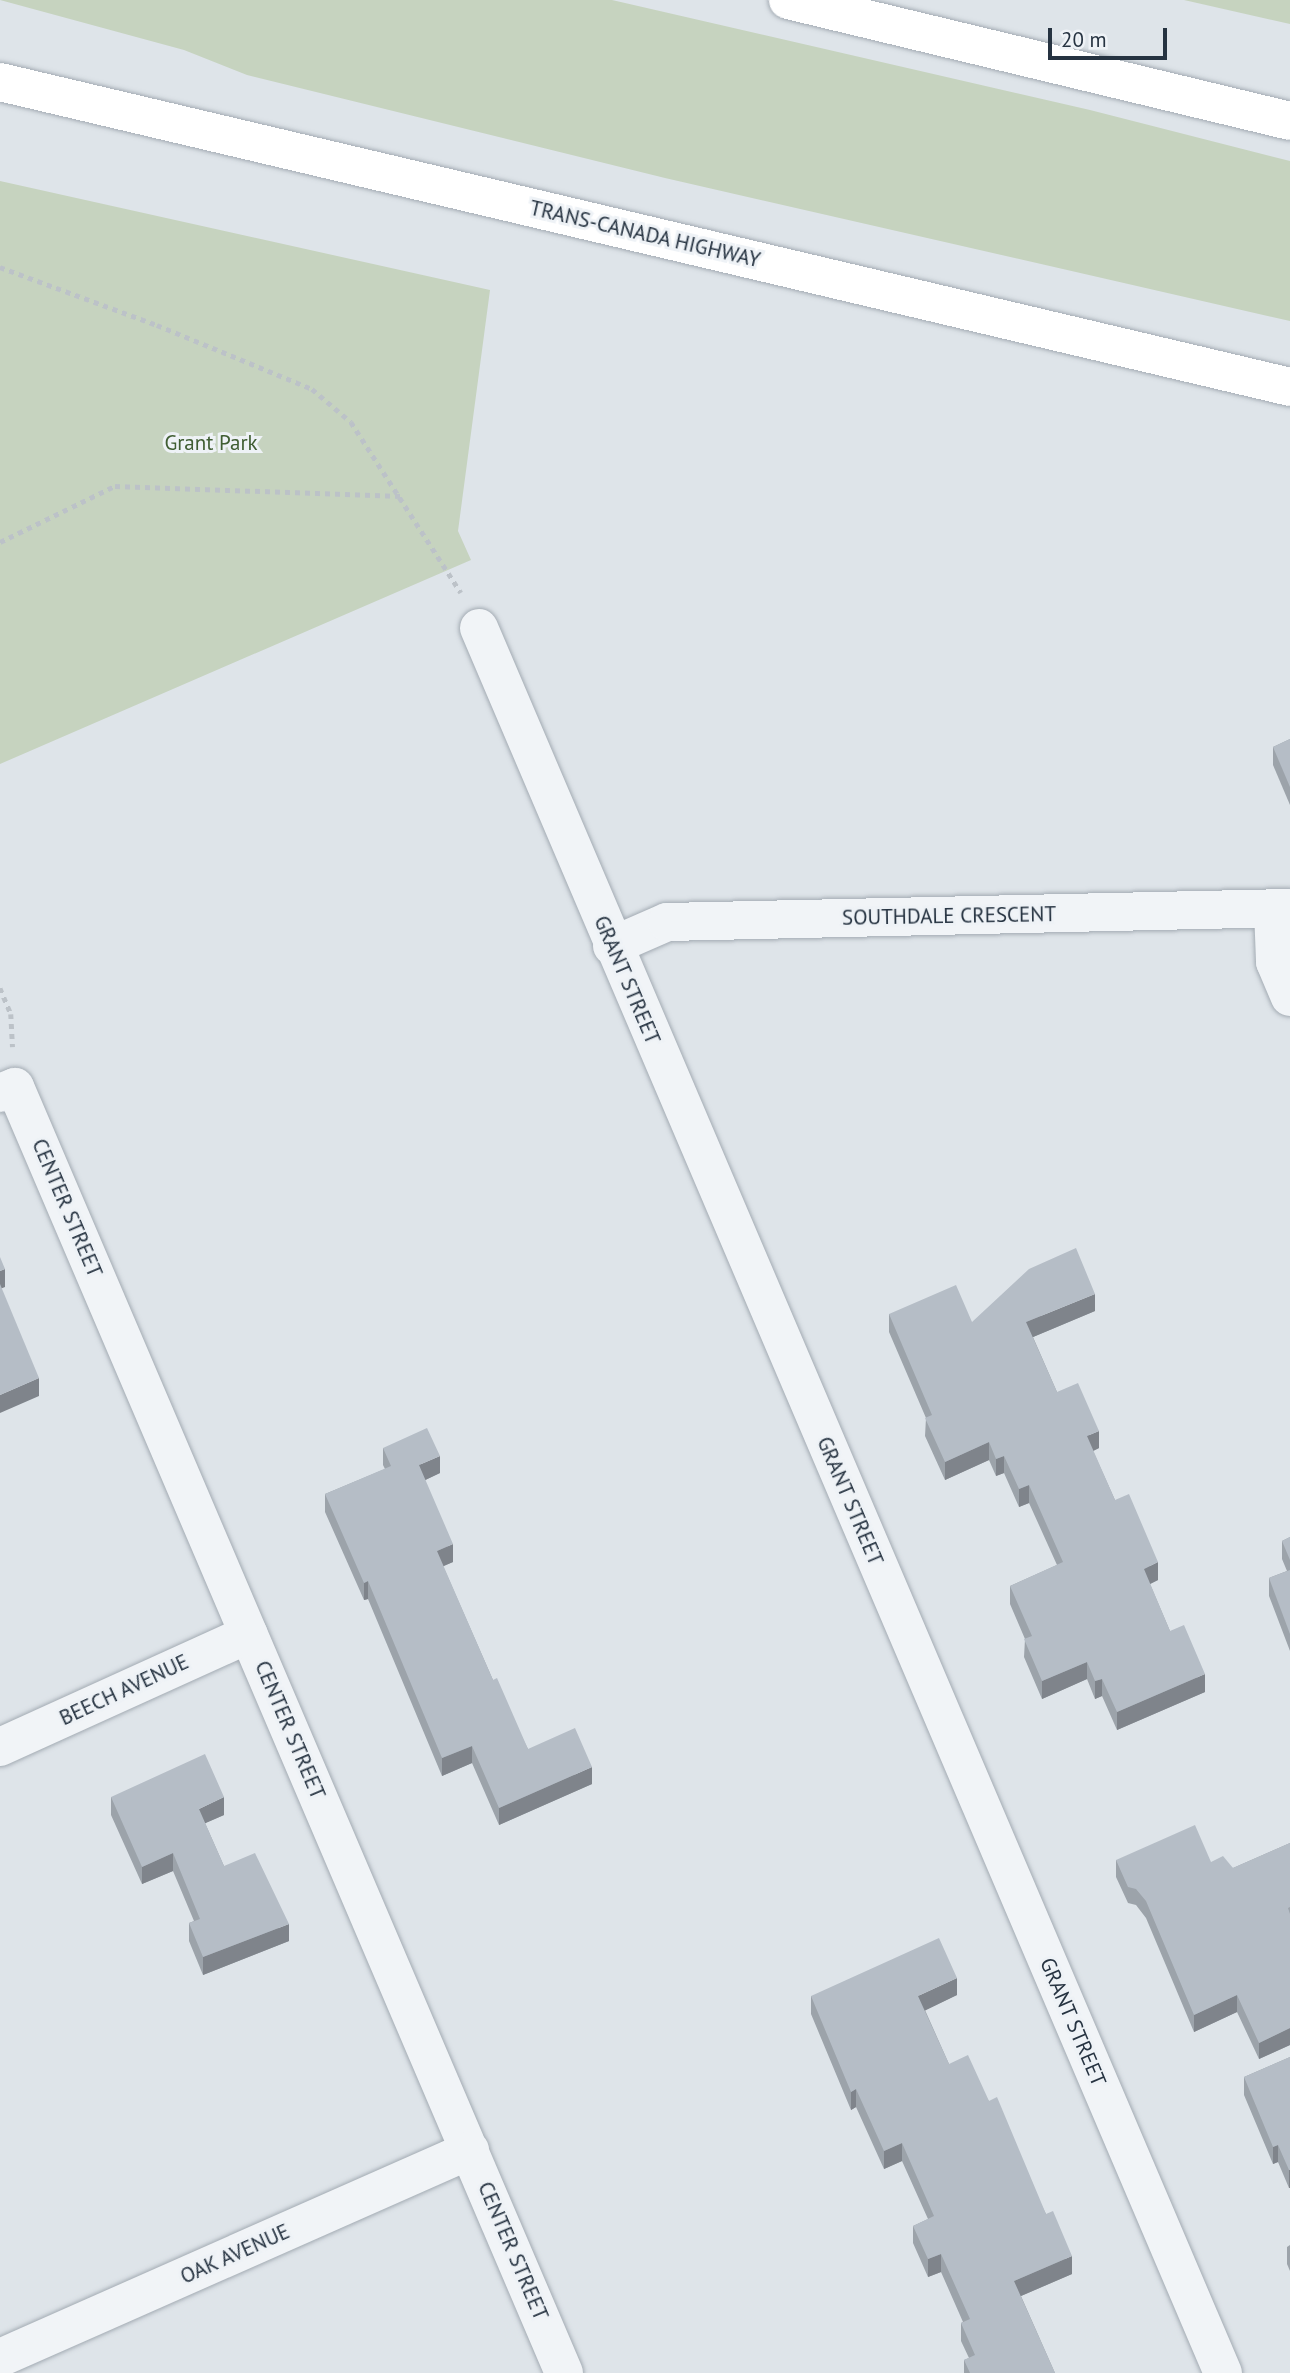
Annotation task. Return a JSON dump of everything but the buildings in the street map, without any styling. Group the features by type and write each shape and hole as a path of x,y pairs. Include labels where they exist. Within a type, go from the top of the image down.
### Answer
{"highway":[{"path":"788,0 1290,121"},
{"name":"TRANS-CANADA HIGHWAY","path":"0,82 1290,387"}],"street":[{"name":"GRANT STREET","path":"479,628 612,946 1223,2373"},
{"name":"SOUTHDALE CRESCENT","path":"612,946 667,922 1281,909"},
{"path":"1281,909 1275,962 1290,997"},
{"name":"CENTER STREET","path":"8,1090 249,1634 564,2373"},
{"name":"BEECH AVENUE","path":"0,1746 249,1634"},
{"name":"OAK AVENUE","path":"0,2358 470,2150"}],"path":[{"path":"0,267 157,325 312,389 351,422 402,496 479,628"},
{"path":"0,542 115,486 402,496"},
{"path":"0,988 11,1014 8,1090"}],"green space":[{"path":"0,0 612,0 1090,110 1290,161 1290,321 665,178 247,75 184,50"},
{"path":"1184,0 1290,0 1290,24"},
{"name":"Grant Park","path":"0,181 490,290 458,531 471,560 0,764"}]}
